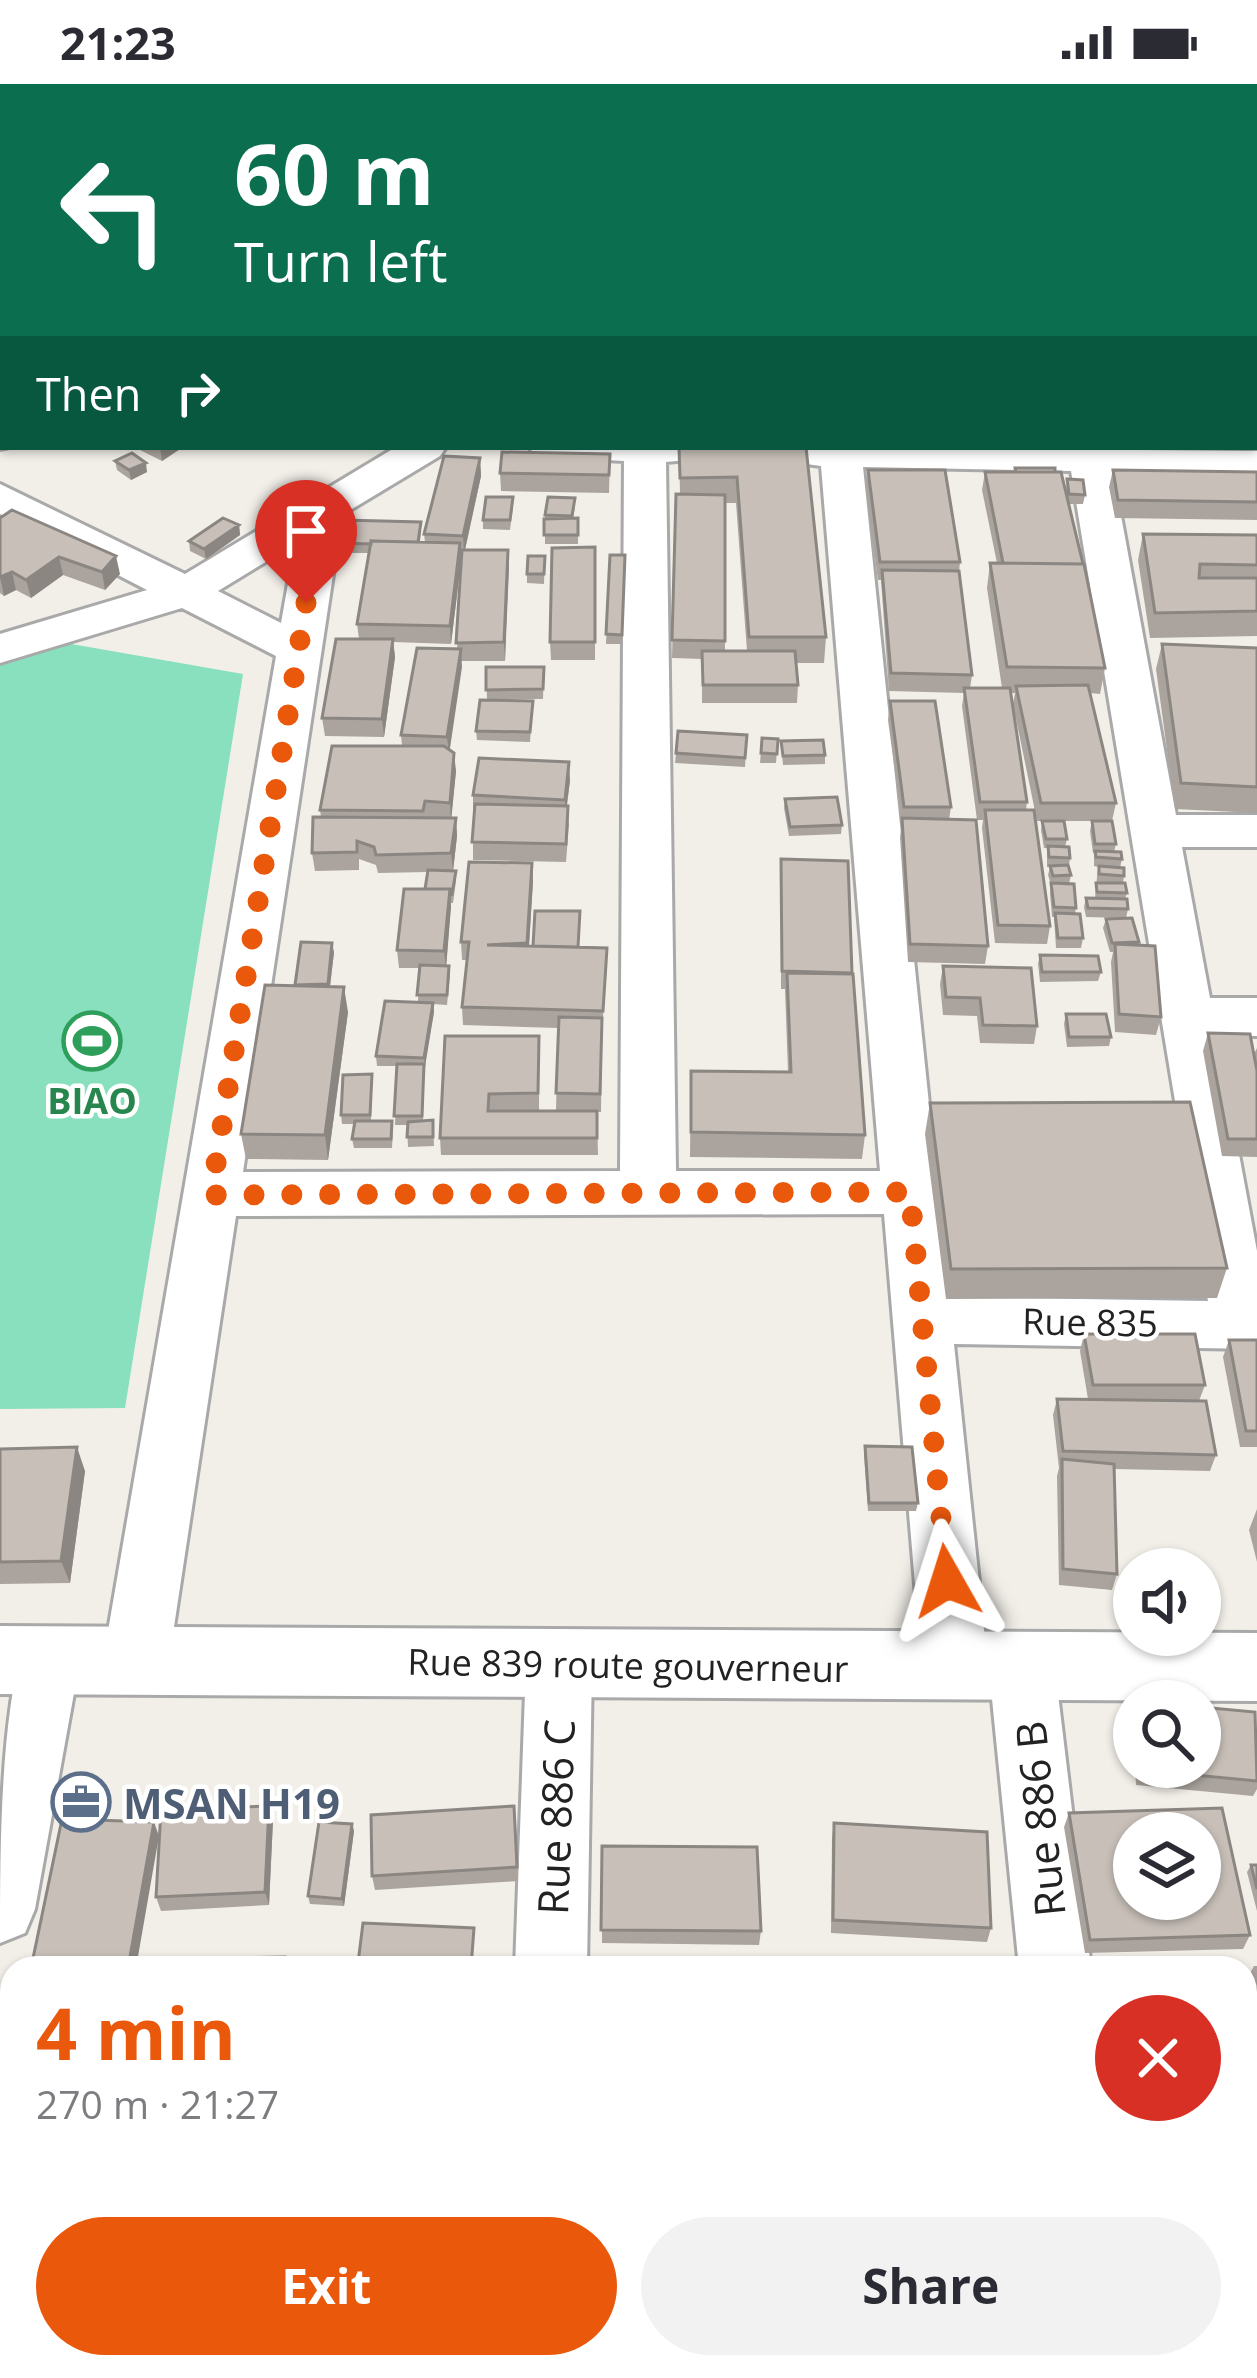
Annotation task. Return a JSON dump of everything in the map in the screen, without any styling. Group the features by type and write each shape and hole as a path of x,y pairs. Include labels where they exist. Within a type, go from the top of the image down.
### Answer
{"street":[{"path":"0,649 186,592 420,450"},
{"path":"645,450 648,1193"},
{"path":"688,450 732,451"},
{"name":"Rue 886 B","path":"841,450 922,1320 989,1669 1052,1956"},
{"path":"776,452 1257,463"},
{"path":"1090,459 1145,648 1154,831 1249,1324"},
{"path":"0,496 298,650"},
{"path":"136,1660 322,510"},
{"path":"1154,831 1257,831"},
{"path":"1187,1017 1257,1017"},
{"path":"211,1195 910,1192"},
{"name":"Rue 835","path":"922,1320 1249,1324"},
{"path":"0,1909 23,1660"},
{"name":"Rue 839 route gouverneur","path":"23,1660 1257,1667"},
{"name":"Rue 886 C","path":"550,1956 559,1665"}],"green space":[{"name":"BIAO","path":"60,642 243,674 125,1408 0,1409 0,660"}],"building":[{"path":"679,450 806,450 826,637 749,637 737,477 680,478"},
{"path":"502,452 610,454 609,475 500,473"},
{"path":"132,453 146,463 129,470 115,461"},
{"path":"444,456 480,458 463,536 424,534"},
{"path":"1015,468 1055,468 1055,472 1016,472"},
{"path":"868,470 945,470 960,562 880,562"},
{"path":"1113,470 1257,472 1257,502 1118,500"},
{"path":"985,472 1061,472 1083,564 1003,563"},
{"path":"1067,479 1083,480 1085,495 1069,494"},
{"path":"676,494 725,495 725,641 672,640"},
{"path":"486,497 513,497 510,520 483,520"},
{"path":"548,497 575,498 572,516 545,515"},
{"path":"12,510 116,556 102,572 59,557 26,580 12,572 0,577 0,518"},
{"path":"223,518 239,525 204,549 189,541"},
{"path":"578,518 578,535 544,535 544,519"},
{"path":"343,520 421,522 418,542 339,543"},
{"path":"1143,534 1257,535 1257,565 1200,564 1199,578 1257,578 1257,611 1155,613"},
{"path":"371,541 460,543 450,626 357,624"},
{"path":"595,547 595,642 550,642 552,548"},
{"path":"462,550 508,550 504,642 456,643"},
{"path":"610,555 625,555 622,635 606,634"},
{"path":"528,556 545,556 544,574 527,574"},
{"path":"990,563 1084,564 1105,668 1007,667"},
{"path":"882,570 959,571 972,675 891,673"},
{"path":"336,639 393,639 382,719 322,718"},
{"path":"1162,644 1257,648 1257,787 1181,783"},
{"path":"417,648 461,649 447,737 401,735"},
{"path":"702,651 795,651 798,685 703,685"},
{"path":"486,667 544,667 543,689 486,690"},
{"path":"1088,685 1116,803 1041,803 1016,686"},
{"path":"964,688 1010,688 1027,802 980,802"},
{"path":"480,700 533,701 530,732 476,731"},
{"path":"890,701 935,701 951,807 904,807"},
{"path":"678,731 747,735 745,758 676,753"},
{"path":"762,738 778,739 777,754 761,753"},
{"path":"823,740 825,755 783,756 781,741"},
{"path":"332,746 444,746 454,753 450,803 425,801 423,811 320,810"},
{"path":"479,758 569,762 565,800 473,795"},
{"path":"837,797 842,825 790,827 785,799"},
{"path":"475,804 568,806 566,844 472,842"},
{"path":"985,810 1034,810 1050,926 998,925"},
{"path":"313,817 456,818 451,853 376,855 374,847 357,841 357,852 312,853"},
{"path":"902,818 976,820 988,946 910,944"},
{"path":"1042,821 1064,821 1067,839 1046,839"},
{"path":"1092,821 1112,821 1116,844 1095,844"},
{"path":"1048,846 1069,847 1070,858 1049,857"},
{"path":"1095,851 1121,852 1122,859 1096,857"},
{"path":"781,859 848,861 852,973 782,971"},
{"path":"469,862 532,863 527,943 487,945 607,948 603,1011 462,1007 469,942 461,942"},
{"path":"1068,865 1071,875 1053,876 1050,866"},
{"path":"1099,866 1124,868 1124,876 1099,874"},
{"path":"428,870 456,871 452,894 450,889 425,889"},
{"path":"1051,883 1074,884 1076,908 1054,907"},
{"path":"1096,883 1125,883 1127,893 1097,892"},
{"path":"404,889 450,889 444,951 397,950"},
{"path":"1086,898 1127,899 1128,909 1088,908"},
{"path":"535,911 580,911 578,947 533,946"},
{"path":"1055,913 1080,914 1083,938 1058,938"},
{"path":"1132,918 1139,942 1112,943 1106,919"},
{"path":"301,942 332,943 328,984 295,985"},
{"path":"1115,944 1155,946 1161,1017 1119,1014"},
{"path":"1040,955 1098,956 1101,972 1042,972"},
{"path":"420,965 449,966 447,995 417,995"},
{"path":"943,966 1031,968 1037,1026 983,1025 980,998 946,997"},
{"path":"787,973 853,974 865,1135 691,1132 691,1071 791,1072"},
{"path":"265,985 344,987 325,1135 241,1134"},
{"path":"385,1001 433,1003 424,1058 376,1056"},
{"path":"1066,1014 1106,1014 1111,1037 1069,1037"},
{"path":"559,1017 602,1018 600,1094 556,1093"},
{"path":"1208,1033 1250,1034 1257,1071 1257,1139 1228,1139"},
{"path":"445,1036 539,1036 538,1093 489,1094 488,1111 597,1111 597,1138 440,1138"},
{"path":"397,1064 424,1064 422,1116 394,1116"},
{"path":"372,1074 370,1115 341,1115 343,1075"},
{"path":"1190,1102 1227,1268 951,1269 930,1103"},
{"path":"433,1120 433,1137 407,1137 408,1122"},
{"path":"355,1121 392,1121 391,1139 352,1139"},
{"path":"1084,1334 1195,1334 1205,1385 1093,1385"},
{"path":"1229,1340 1257,1340 1257,1431 1246,1431"},
{"path":"1057,1399 1206,1401 1216,1455 1063,1451"},
{"path":"865,1446 912,1447 918,1503 869,1503"},
{"path":"77,1447 61,1561 0,1562 0,1449"},
{"path":"1062,1459 1114,1464 1113,1574 1063,1569"},
{"path":"1221,1709 1255,1712 1257,1781 1221,1778"},
{"path":"269,1806 265,1892 156,1897 161,1810"},
{"path":"514,1806 517,1867 372,1876 371,1815"},
{"path":"1222,1808 1250,1935 1090,1940 1069,1813"},
{"path":"62,1819 154,1822 130,1956 33,1956"},
{"path":"319,1822 352,1824 342,1899 308,1896"},
{"path":"834,1823 987,1832 991,1928 833,1920"},
{"path":"602,1846 757,1847 761,1931 601,1930"},
{"path":"363,1923 474,1928 472,1956 359,1956"}],"place":[{"name":"BIAO","path":"92,1041"},
{"name":"MSAN H19","path":"81,1802"}],"route":[{"path":"306,603 211,1195 910,1192 947,1581"}]}
